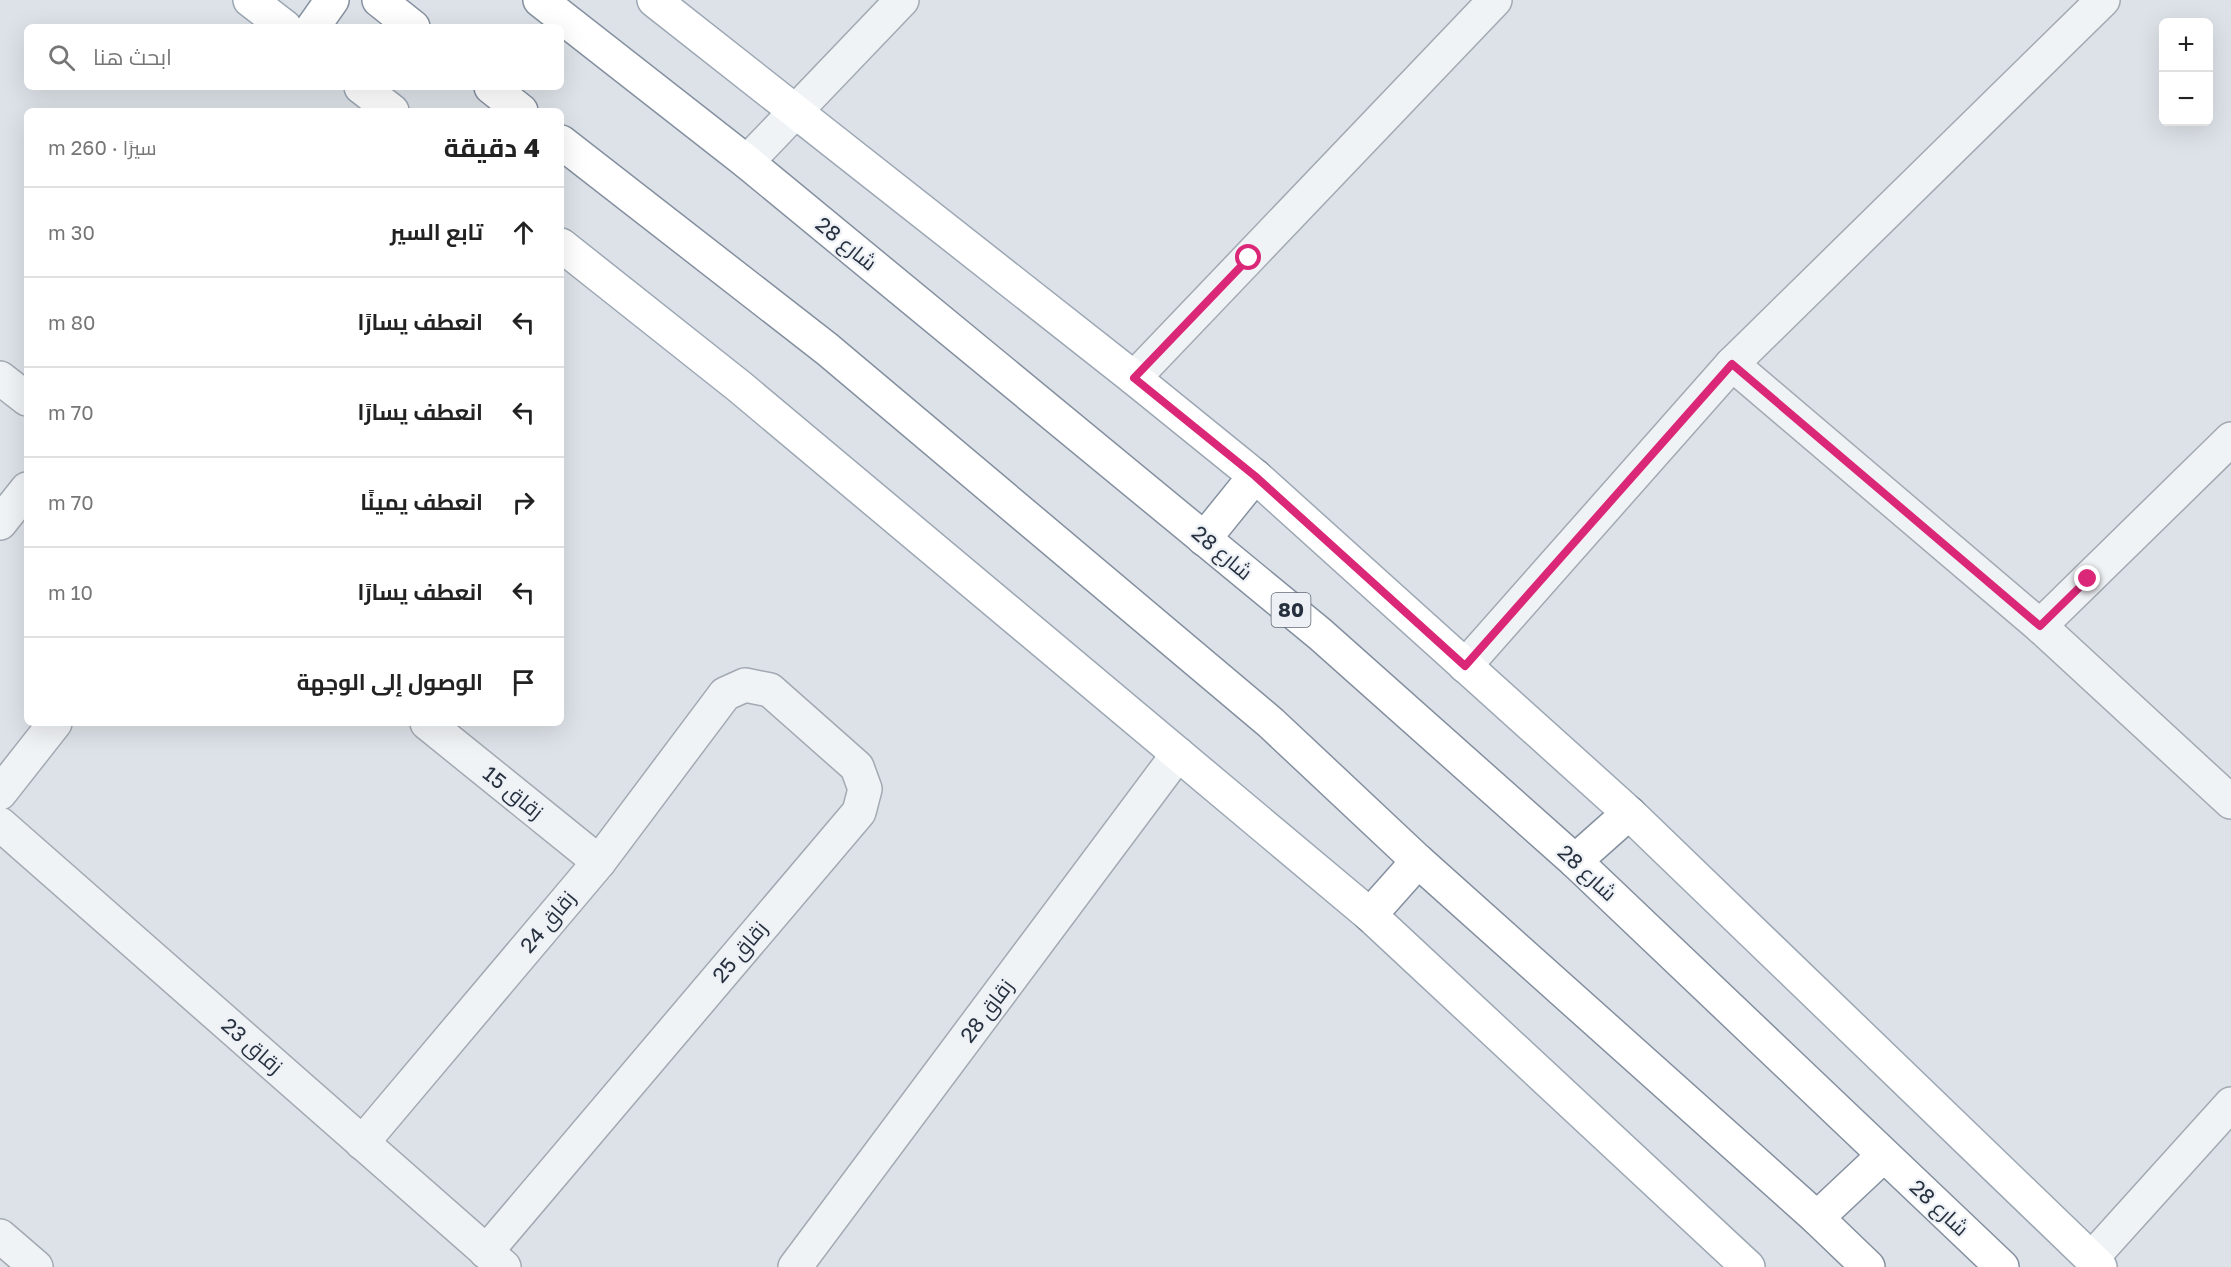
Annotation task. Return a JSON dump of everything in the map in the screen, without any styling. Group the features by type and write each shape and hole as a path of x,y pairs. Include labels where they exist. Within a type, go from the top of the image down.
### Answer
{"main road":[{"path":"250,0 281,24"},
{"path":"315,24 332,0"},
{"path":"379,0 409,24"},
{"name":"شارع 28","path":"540,0 747,162 1320,634 1575,861 2002,1267"},
{"path":"654,0 1255,476 1629,813 2096,1263"},
{"path":"365,90 388,108"},
{"path":"494,90 517,108"},
{"path":"564,144 828,349 1271,723 1418,861 1817,1218 1868,1267"},
{"path":"564,247 740,387 1370,915 1748,1267"},
{"path":"1204,538 1255,476"},
{"path":"1575,861 1629,813"},
{"path":"1370,915 1418,861"},
{"path":"1817,1218 1883,1156"}],"street":[{"path":"747,162 902,0"},
{"path":"1134,378 1495,0"},
{"path":"1465,666 1732,364 2103,0"},
{"path":"1732,364 2040,626 2231,802"},
{"path":"0,378 24,397"},
{"path":"2040,626 2231,439"},
{"path":"0,524 24,493"},
{"name":"زقاق 25","path":"495,1260 859,812 865,789 856,767 770,690 745,685 725,694"},
{"name":"زقاق 24","path":"362,1143 599,862 725,694"},
{"path":"0,793 53,726"},
{"name":"زقاق 15","path":"431,726 599,862"},
{"name":"زقاق 28","path":"795,1267 1179,754"},
{"name":"زقاق 23","path":"0,824 495,1260"},
{"path":"2096,1263 2231,1104"},
{"path":"0,1236 36,1267"}],"route":[{"path":"1249,258 1134,378 1255,476 1465,666 1732,364 2040,626 2088,579"}]}
